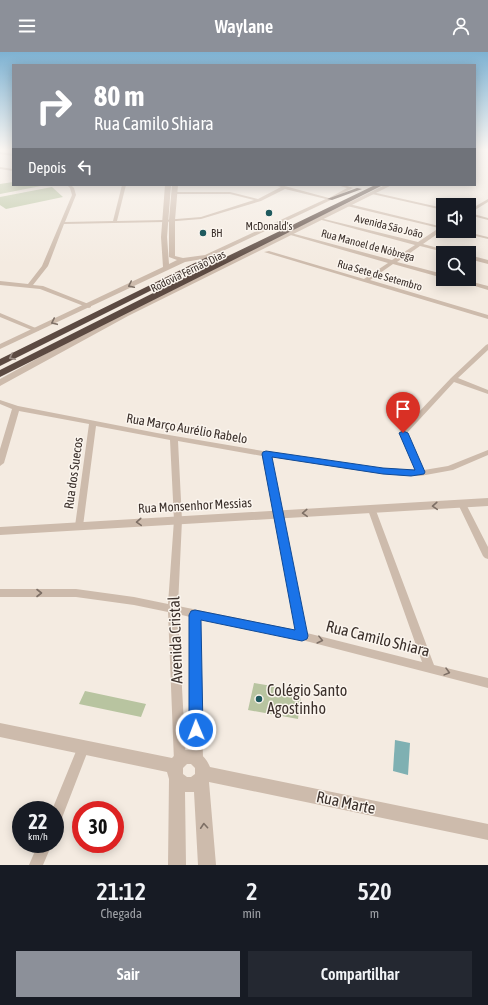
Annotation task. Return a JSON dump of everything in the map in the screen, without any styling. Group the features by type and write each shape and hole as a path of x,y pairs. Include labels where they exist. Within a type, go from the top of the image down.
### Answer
{"highway":[{"path":"330,199 357,188"},
{"name":"Rodovia Fernão Dias","path":"0,363 191,268 357,188"},
{"name":"Rodovia Fernão Dias","path":"0,374 215,265 377,189"},
{"path":"86,320 165,273 206,257"}],"street":[{"path":"30,285 45,266 74,195 72,188"},
{"path":"115,222 123,188"},
{"path":"165,273 163,248 168,188"},
{"path":"175,188 172,220 172,257 183,260"},
{"path":"62,223 164,221 210,216 259,200 283,188"},
{"path":"289,188 330,199"},
{"path":"377,189 436,207"},
{"name":"Rodovia Fernão Dias","path":"0,383 111,321 349,205 377,189"},
{"path":"174,193 230,193 259,200"},
{"name":"Rodovia Fernão Dias","path":"0,347 165,273 183,260 206,257 330,199"},
{"path":"476,208 487,201"},
{"path":"349,205 436,226"},
{"path":"165,211 173,211"},
{"path":"476,215 488,219"},
{"name":"Avenida São João","path":"320,219 436,248"},
{"path":"365,281 436,233"},
{"name":"Rua Manoel de Nóbrega","path":"289,234 436,274"},
{"path":"476,235 488,238"},
{"path":"163,248 172,248"},
{"name":"Rua Sete de Setembro","path":"267,252 488,317"},
{"path":"476,259 488,262"},
{"path":"0,283 41,287 89,306"},
{"path":"476,285 488,288"},
{"path":"0,316 36,330"},
{"path":"421,472 403,433 453,379 488,346"},
{"path":"453,379 488,392"},
{"name":"Rua Março Aurélio Rabelo","path":"0,402 16,408 174,438 266,454 383,471 411,473 438,471 456,466 488,452"},
{"path":"0,463 16,408"},
{"name":"Rua dos Suecos","path":"79,526 93,423"},
{"name":"Avenida Cristal","path":"174,438 178,520 173,610 178,768 177,865"},
{"path":"266,454 302,636"},
{"name":"Rua Monsenhor Messias","path":"0,532 488,502"},
{"path":"462,504 488,556"},
{"path":"372,510 429,667"},
{"name":"Rua Camilo Shiara","path":"0,593 76,593 134,602 302,636 488,683"},
{"name":"Avenida Cristal","path":"195,615 200,770 207,865"},
{"path":"0,730 178,768"},
{"path":"62,801 83,748"},
{"path":"191,757 200,770 195,783 188,785 182,783 178,768 191,757"},
{"name":"Rua Marte","path":"200,770 488,832"},
{"path":"36,865 41,853"}],"green space":[{"path":"0,188 31,188 0,194"},
{"path":"53,188 63,197 6,209 0,205 0,197"},
{"path":"254,683 302,691 298,719 248,710"},
{"path":"85,691 146,704 141,717 79,704"}],"water":[{"path":"395,740 410,743 408,775 393,771"}],"place":[{"name":"McDonald's","path":"269,213"},
{"name":"BH","path":"203,233"},
{"name":"Colégio Santo Agostinho","path":"259,699"}],"route":[{"path":"196,730 195,615 302,636 266,454 383,471 411,473 421,472 403,433"}]}
